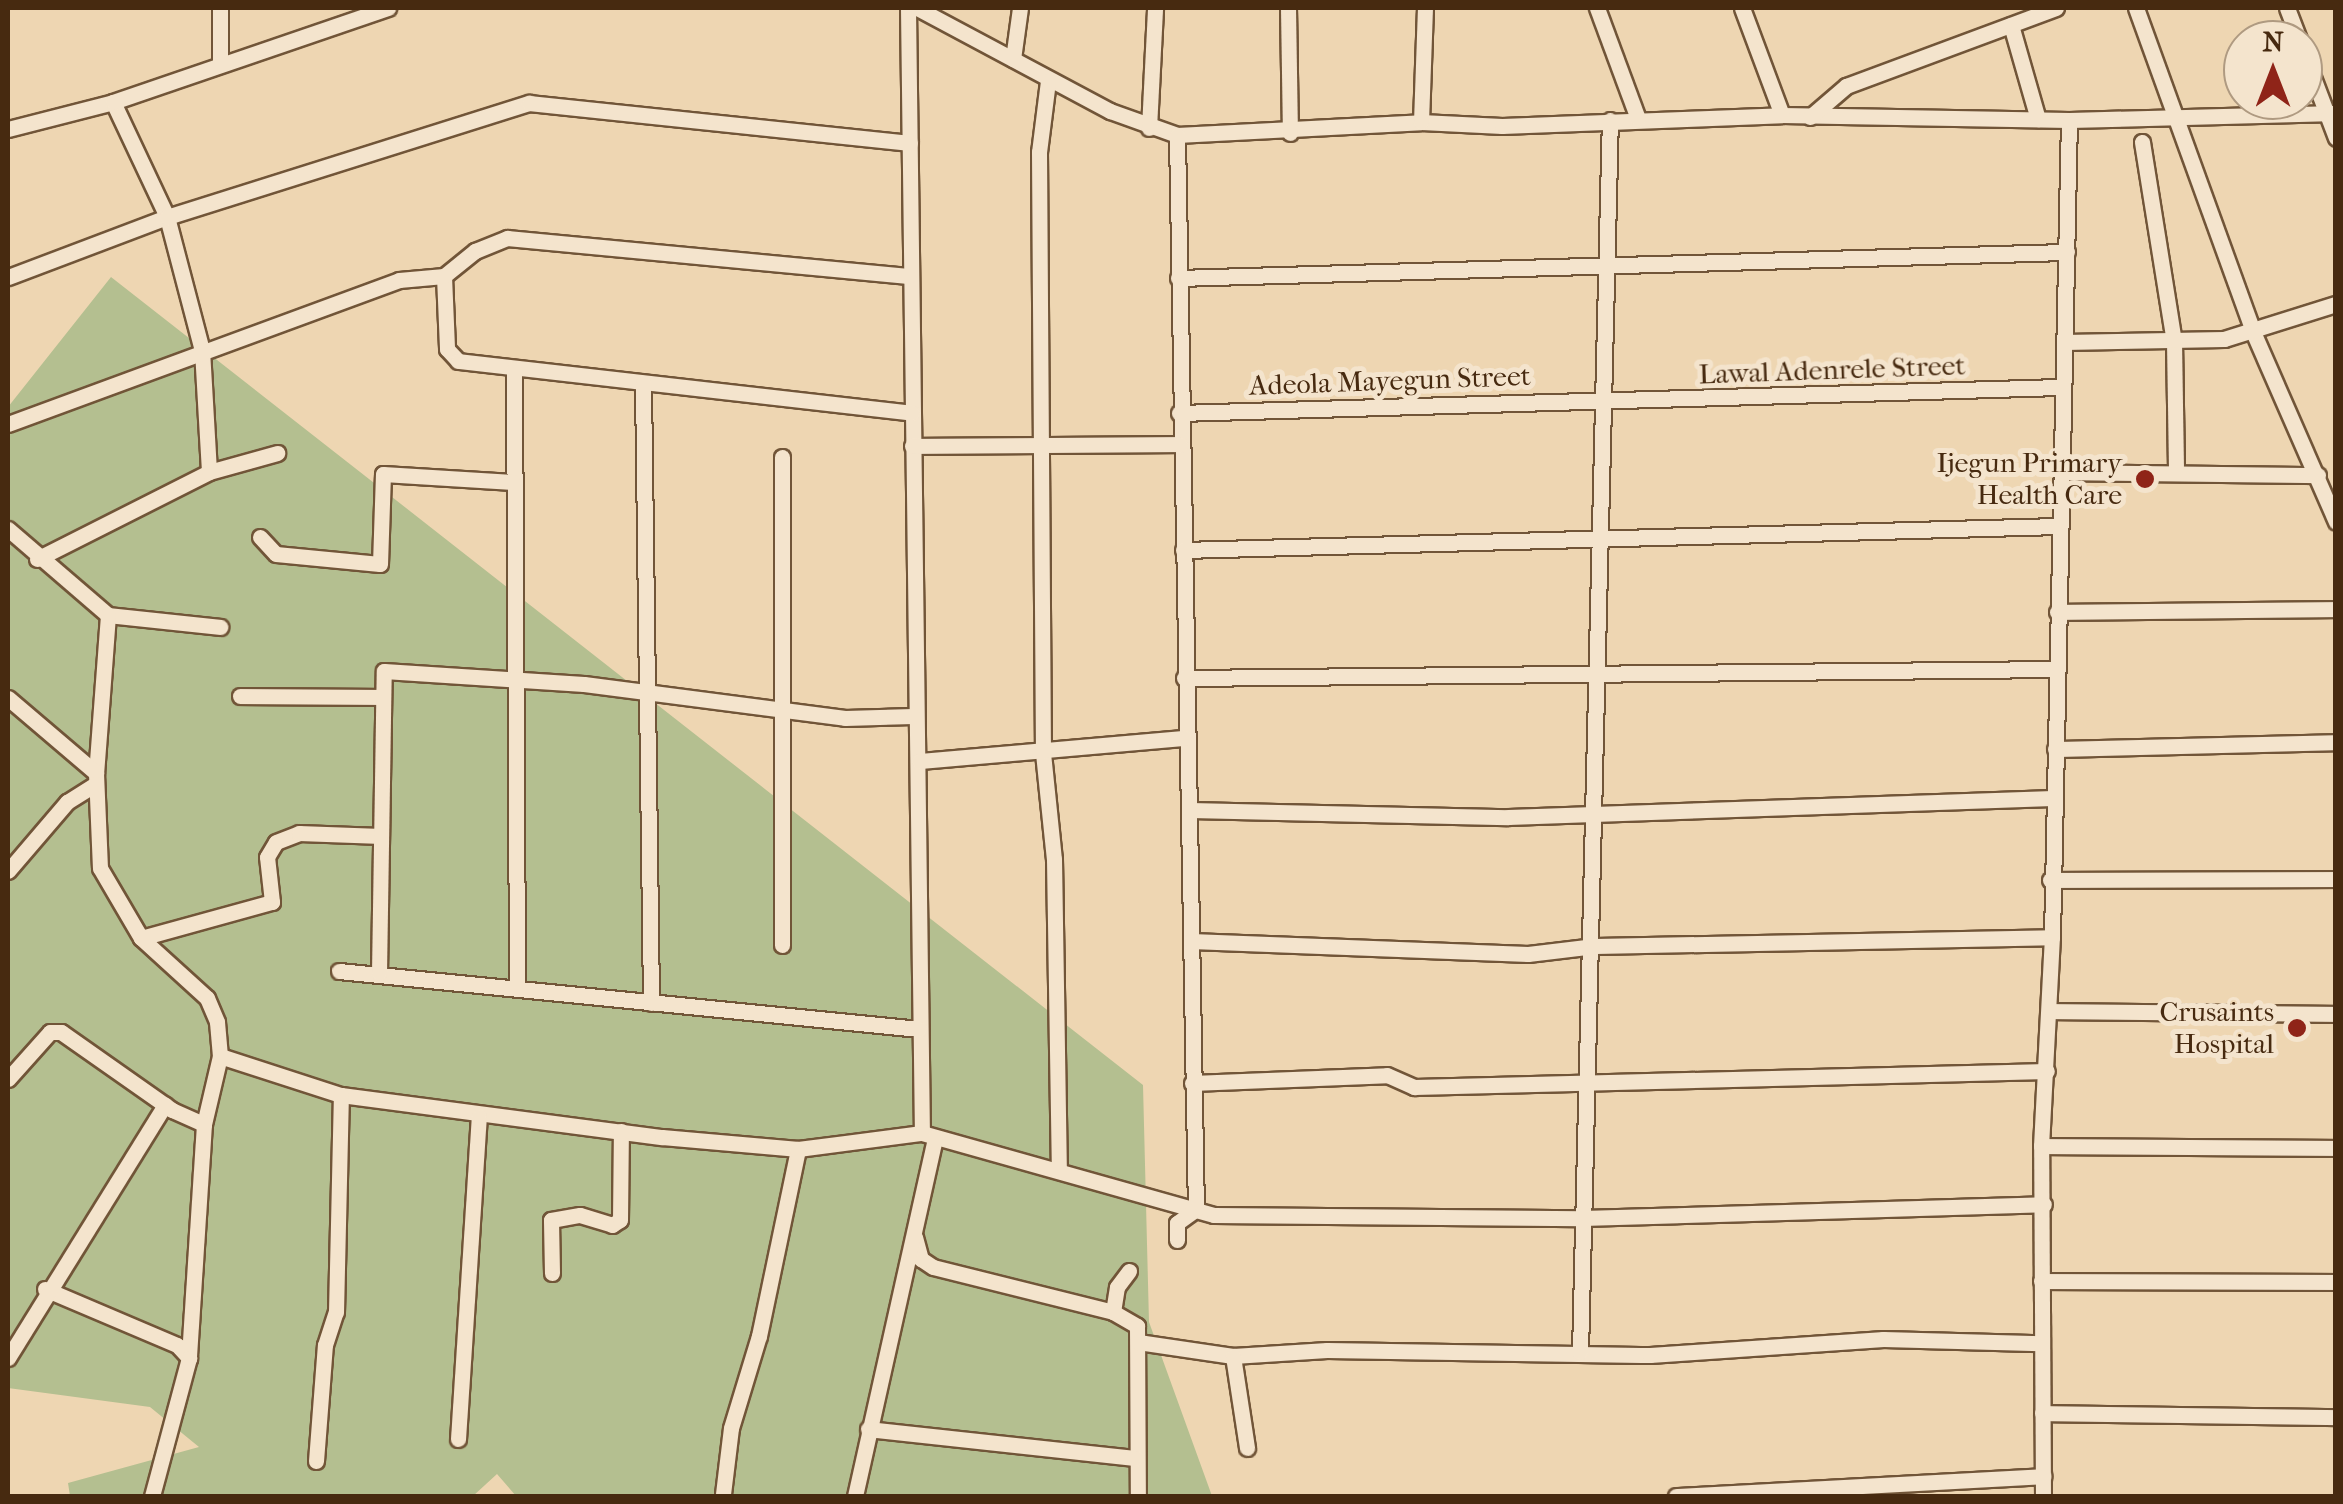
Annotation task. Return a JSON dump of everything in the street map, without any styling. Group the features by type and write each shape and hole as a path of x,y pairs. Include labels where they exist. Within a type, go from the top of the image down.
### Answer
{"street":[{"path":"220,8 220,60"},
{"path":"8,130 114,102 357,12 388,8"},
{"path":"855,1496 915,1237 928,1135 919,1029 919,761 913,716 908,8"},
{"path":"917,8 1048,81 1149,128 1178,135 1290,133 1422,122 1782,115 2069,120 2331,113 2336,138"},
{"path":"1014,59 1020,8"},
{"path":"1149,128 1155,8"},
{"path":"1288,8 1290,133"},
{"path":"1422,122 1425,8"},
{"path":"1597,8 1638,119"},
{"path":"1742,8 1782,115"},
{"path":"1810,117 1846,86 2056,8"},
{"path":"2136,8 2254,334 2336,522"},
{"path":"2011,24 2038,119"},
{"path":"1048,81 1039,152 1044,448 1043,753 1054,859 1060,1168"},
{"path":"114,102 167,217 202,350 209,472"},
{"path":"8,277 167,217 529,102 910,144"},
{"path":"1580,1352 1584,1084 1594,946 1610,120"},
{"path":"2044,1496 2042,1146 2052,937 2050,880 2069,120"},
{"path":"1178,135 1184,738 1190,810 1196,1209"},
{"path":"2142,142 2174,341 2176,473"},
{"path":"8,424 399,280 444,276 474,251 528,237 908,276"},
{"path":"1178,278 2067,252"},
{"path":"444,276 452,356 514,368 912,413"},
{"path":"2064,342 2174,341 2254,334 2336,304"},
{"path":"514,368 511,679 517,986"},
{"path":"644,383 650,1003"},
{"name":"Lawal Adenrele Street","path":"1604,398 2062,388"},
{"name":"Adeola Mayegun Street","path":"1179,413 1604,398"},
{"path":"912,446 1180,444"},
{"path":"37,558 209,472 276,453"},
{"path":"782,457 782,946"},
{"path":"2061,472 2318,474"},
{"path":"260,537 276,554 380,564 383,474 513,482"},
{"path":"1183,550 1600,543 2058,526"},
{"path":"8,529 37,558 108,614 220,627"},
{"path":"2057,612 2336,609"},
{"path":"108,614 96,779 100,868 142,938 213,1008 220,1056 204,1124 189,1358 152,1496"},
{"path":"1184,678 1598,678 2055,669"},
{"path":"379,974 380,697 384,671 649,692 846,718 913,716"},
{"path":"240,696 380,697"},
{"path":"8,698 96,779"},
{"path":"919,761 1184,738"},
{"path":"2055,750 2336,742"},
{"path":"8,871 67,802 96,779"},
{"path":"1190,810 1596,814 2053,798"},
{"path":"142,938 272,902 266,857 276,842 299,833 381,836"},
{"path":"2050,880 2336,880"},
{"path":"1191,941 1528,954 1594,946 2052,937"},
{"path":"339,971 919,1029"},
{"path":"2050,1011 2336,1014"},
{"path":"8,1078 50,1032 61,1032 165,1105 204,1124"},
{"path":"220,1056 342,1095 479,1117 798,1149 928,1135 1060,1168 1196,1209 1238,1216 1582,1218 2044,1204"},
{"path":"1192,1083 1387,1075 1414,1087 2047,1071"},
{"path":"316,1461 325,1345 336,1312 342,1095"},
{"path":"8,1358 45,1289 165,1105"},
{"path":"458,1439 479,1117"},
{"path":"552,1273 552,1220 620,1220 621,1130"},
{"path":"2042,1146 2336,1148"},
{"path":"723,1494 731,1428 759,1336 798,1149"},
{"path":"1176,1240 1176,1223 1196,1209"},
{"path":"915,1237 921,1260 933,1267 1113,1312 1137,1326 1138,1496"},
{"path":"1113,1312 1118,1287 1129,1271"},
{"path":"2041,1281 2336,1282"},
{"path":"45,1289 177,1345 189,1358"},
{"path":"1138,1342 1233,1356 1327,1350 1650,1355 1883,1339 2041,1343"},
{"path":"1233,1356 1248,1448"},
{"path":"2042,1413 2336,1416"},
{"path":"868,1428 1136,1458"},
{"path":"1676,1496 2043,1476"}],"green space":[{"path":"111,277 1143,1085 1149,1322 1212,1496 516,1496 497,1474 473,1496 70,1496 68,1483 199,1447 150,1407 8,1388 8,407"}],"place":[{"name":"Ijegun Primary Health Care","path":"2145,479"},
{"name":"Crusaints Hospital","path":"2297,1028"}]}
